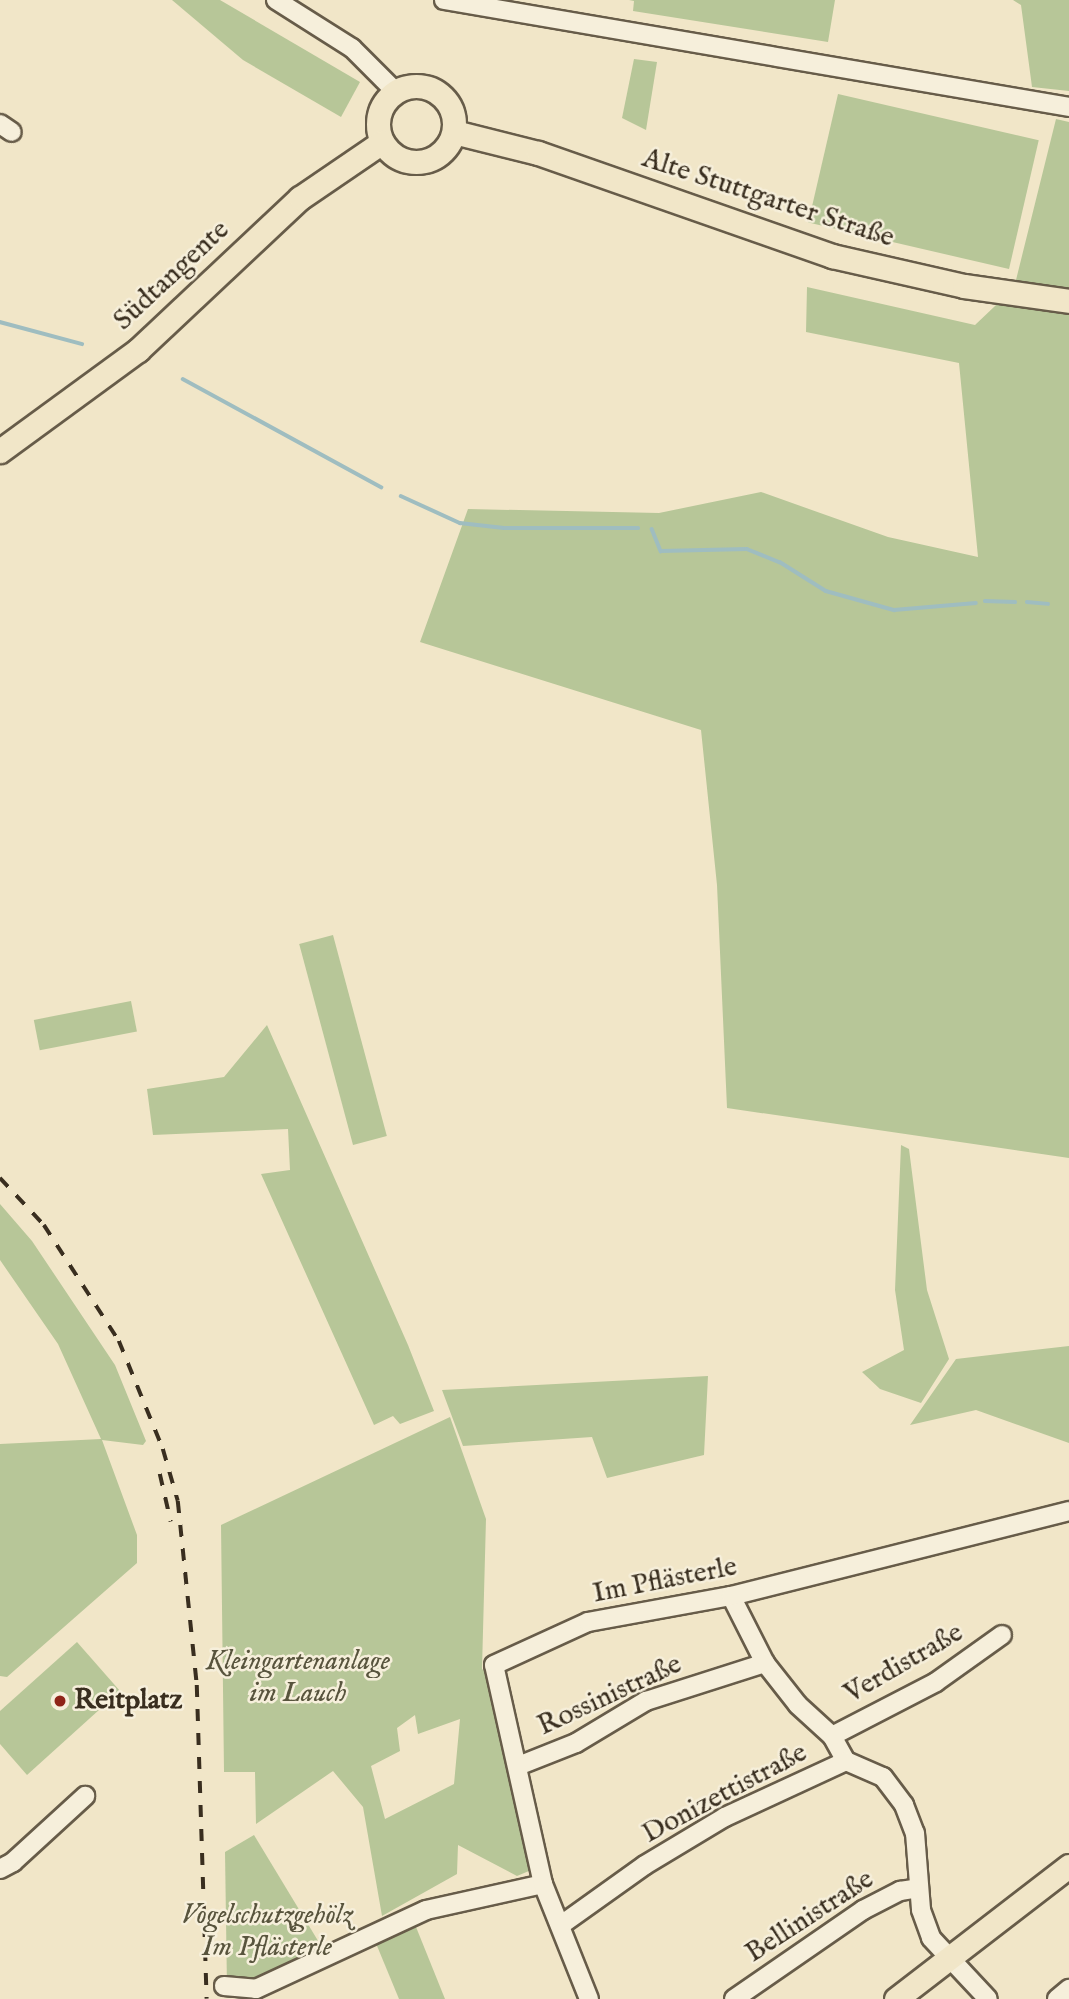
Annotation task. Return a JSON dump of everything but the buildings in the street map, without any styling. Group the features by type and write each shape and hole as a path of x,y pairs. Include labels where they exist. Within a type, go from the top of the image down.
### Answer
{"main road":[{"path":"408,87 433,89 451,107 454,132 442,152 422,163 399,159 382,142 377,120 396,92 408,87"},
{"name":"Alte Stuttgarter Straße","path":"454,132 538,153 832,256 964,286 1069,301"},
{"name":"Südtangente","path":"0,451 138,350 300,198 382,142"},
{"path":"896,1999 1069,1866"}],"street":[{"path":"276,0 352,48 396,92"},
{"path":"444,0 1069,107"},
{"name":"Im Pflästerle","path":"589,1999 543,1884 494,1665 587,1622 731,1596 1069,1511"},
{"name":"Verdistraße","path":"731,1596 765,1662 798,1705 832,1736 846,1761"},
{"name":"Verdistraße","path":"832,1736 936,1682 1002,1635"},
{"name":"Rossinistraße","path":"518,1766 576,1743 646,1701 765,1662"},
{"path":"846,1761 883,1777 911,1817 919,1888 931,1938 988,1999"},
{"name":"Donizettistraße","path":"561,1925 724,1817 846,1761"},
{"path":"0,1869 85,1796"},
{"path":"224,1986 256,1989 426,1910 543,1884"},
{"name":"Bellinistraße","path":"734,1999 863,1910 900,1891 919,1888"},
{"path":"1057,1999 1069,1989"}],"green space":[{"path":"172,0 220,0 360,82 341,117 243,60"},
{"path":"629,0 835,0 828,42 633,11 634,1"},
{"path":"1013,0 1069,0 1069,91 1032,87 1021,5"},
{"path":"634,59 657,62 646,130 622,118"},
{"path":"838,94 1039,140 1009,269 808,223"},
{"path":"1056,119 1069,122 1069,1158 727,1108 717,885 701,730 420,642 468,509 659,513 761,492 888,537 978,557 959,363 806,332 807,287 975,325 1014,288"},
{"path":"333,935 387,1136 353,1145 299,944"},
{"path":"131,1001 137,1031 40,1050 34,1020"},
{"path":"267,1025 408,1345 434,1411 400,1424 393,1416 374,1425 261,1174 290,1170 288,1129 153,1135 147,1089 224,1077"},
{"path":"901,1145 909,1149 927,1290 949,1359 921,1403 880,1389 862,1372 904,1350 895,1290"},
{"path":"0,1204 32,1241 115,1365 146,1441 143,1445 102,1440 137,1535 137,1563 7,1677 0,1676 0,1444 101,1439 58,1344 0,1260"},
{"path":"1069,1346 1069,1443 976,1410 910,1425 956,1359"},
{"path":"708,1376 704,1455 607,1478 592,1437 463,1446 442,1390"},
{"name":"Kleingartenanlage im Lauch","path":"450,1417 486,1519 482,1669 494,1679 536,1868 517,1876 458,1845 457,1874 382,1916 363,1807 333,1771 256,1824 255,1772 224,1772 221,1525","holes":["415,1715 418,1734 460,1719 454,1784 385,1819 371,1766 400,1751 397,1728"]},
{"name":"Reitplatz","path":"77,1642 120,1691 27,1775 0,1744 0,1711"},
{"name":"Vogelschutzgehölz Im Pflästerle","path":"254,1835 326,1954 227,1988 225,1852"},
{"path":"414,1922 445,1999 399,1999 375,1941"}],"waterway":[{"path":"0,322 82,344"},
{"path":"183,379 381,487"},
{"path":"401,496 460,523 504,528 638,528"},
{"path":"652,529 661,551 747,549 780,562 826,591 894,610 976,603"},
{"path":"985,601 1015,602"},
{"path":"1027,602 1048,604"}],"railway":[{"path":"0,1178 44,1225 119,1341 163,1449 178,1501 197,1685 207,1999"},
{"path":"160,1474 171,1522"}],"place":[{"name":"Reitplatz","path":"60,1701"}]}
